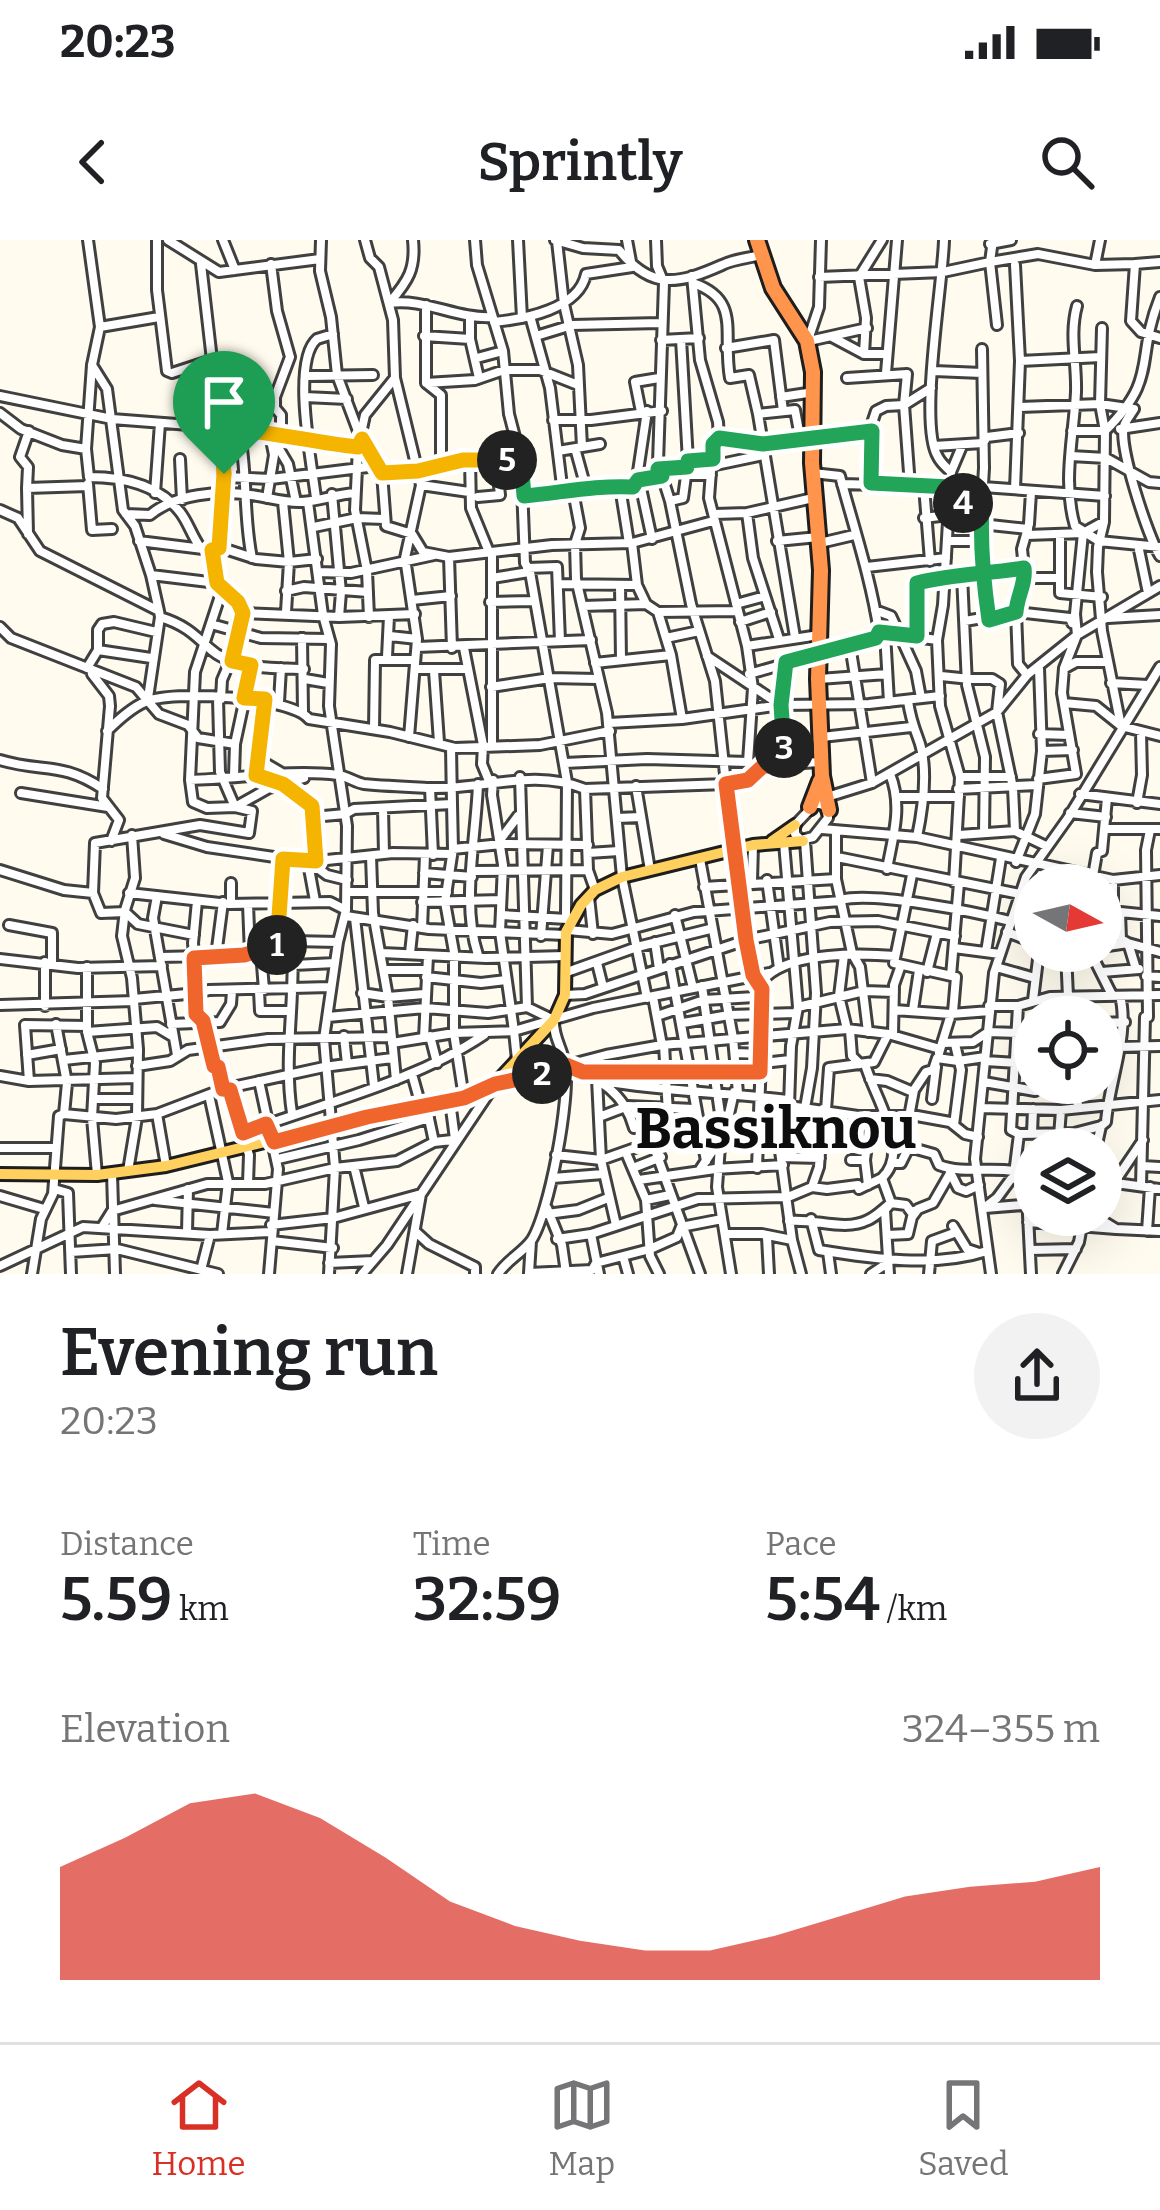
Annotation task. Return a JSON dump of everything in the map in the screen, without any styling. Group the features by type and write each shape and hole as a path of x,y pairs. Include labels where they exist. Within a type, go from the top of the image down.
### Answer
{"highway":[{"path":"759,248 773,288 807,341 814,392 806,436 824,541 818,679 827,804"},
{"path":"810,807 822,769"}],"main road":[{"path":"769,842 795,825"},
{"path":"0,1174 55,1182 166,1166 460,1099 495,1084 554,1020 565,995 567,927 592,893 622,877 650,870 753,845 804,841"}],"street":[{"path":"88,240 100,327 87,415 92,530 112,529"},
{"path":"157,240 159,317 166,339 167,371 188,370 212,360"},
{"path":"168,240 219,272 320,259"},
{"path":"223,240 235,270"},
{"path":"321,240 337,375 360,443 380,470 386,526 412,534 423,552 449,556 630,543 713,521"},
{"path":"365,240 389,303 395,332 395,377 421,485 406,562 417,643 410,736"},
{"path":"389,303 409,281 413,240"},
{"path":"475,240 477,265 503,351 508,414 521,460 524,549 565,763 567,927"},
{"path":"518,240 526,317 536,336 558,451 580,528 575,544 577,583 609,727 622,877 663,1045 669,1130 698,1132"},
{"path":"586,488 578,447 572,325 564,304 556,240 583,248 619,250 632,267 664,283 692,279 759,248"},
{"path":"627,240 632,267"},
{"path":"656,240 657,266 664,283 657,457 694,614 716,681 746,940 753,975 762,989 758,1168"},
{"path":"821,240 819,307 807,341 867,328"},
{"path":"864,354 867,328 859,277 882,240"},
{"path":"886,373 897,240"},
{"path":"944,240 932,340 932,387 935,454 951,472"},
{"path":"998,326 991,242 1010,240"},
{"path":"1095,265 1100,240"},
{"path":"819,277 943,272 1039,254 1095,265 1160,262"},
{"path":"194,935 138,924 124,912 101,913 93,892 95,843 200,825 250,833 252,811 198,806 191,797 195,672 219,586 215,549 227,429 224,389 212,360 202,264"},
{"path":"1135,264 1131,321 1141,332 1156,336"},
{"path":"272,265 277,311 290,357 275,397 281,438"},
{"path":"1015,265 1020,361 1016,489"},
{"path":"389,303 426,304 470,317 526,317 564,304 583,285 586,274 632,267"},
{"path":"692,279 702,375 718,422 709,498 747,646 753,688 748,762"},
{"path":"692,279 722,298 730,378 749,375 795,637"},
{"path":"1158,550 1129,470 1123,428 1152,368 1160,297"},
{"path":"426,304 426,383 441,395 441,466"},
{"path":"1077,306 1072,333 1070,495 1075,526 1099,541 1158,550"},
{"path":"100,327 159,317"},
{"path":"470,317 479,378"},
{"path":"536,336 572,325 660,323"},
{"path":"1102,328 1100,404 1106,458 1097,572 1107,662 1121,726"},
{"path":"333,334 309,346 305,397 317,559 329,639 330,724 345,814 349,915 374,1086"},
{"path":"424,336 470,339"},
{"path":"831,337 864,354 886,354"},
{"path":"661,340 699,338"},
{"path":"670,501 683,498 686,468 680,339"},
{"path":"726,348 774,340 783,411"},
{"path":"982,349 980,541 989,620"},
{"path":"477,358 503,351"},
{"path":"1020,361 1101,357"},
{"path":"92,365 107,389 123,510 135,526 159,614 148,700"},
{"path":"426,383 479,378 504,370 544,372 578,385"},
{"path":"934,371 982,373"},
{"path":"847,378 907,374 904,405 910,486"},
{"path":"307,376 373,375"},
{"path":"370,617 356,470 365,415 395,377"},
{"path":"636,485 644,412 635,382 659,379"},
{"path":"871,483 876,411 904,405 932,387"},
{"path":"781,397 814,392"},
{"path":"0,396 112,419 270,433 308,442 360,443"},
{"path":"305,397 346,399"},
{"path":"1020,406 1100,404 1134,409"},
{"path":"1105,430 1134,409"},
{"path":"553,420 662,411"},
{"path":"758,414 797,412 806,436"},
{"path":"0,413 62,445 86,448"},
{"path":"155,493 160,423"},
{"path":"1072,430 1160,423"},
{"path":"239,430 252,558"},
{"path":"28,538 28,467 20,457 29,431"},
{"path":"719,438 763,444 872,431"},
{"path":"270,433 292,477 296,502"},
{"path":"267,498 274,455 270,433"},
{"path":"934,446 983,443 987,437 1019,433"},
{"path":"741,441 745,460"},
{"path":"558,451 600,444"},
{"path":"951,976 960,777 940,696 937,640 951,472 962,446"},
{"path":"639,455 657,457"},
{"path":"636,485 660,472 764,455"},
{"path":"1071,456 1106,458 1160,483"},
{"path":"180,460 182,500"},
{"path":"224,477 418,471 470,460 521,460"},
{"path":"470,460 471,508 491,552 494,645 488,745 482,764 492,781 501,842 500,932 517,1062"},
{"path":"421,485 500,495 496,460"},
{"path":"686,468 712,466"},
{"path":"813,473 838,475 842,484 882,632 889,702"},
{"path":"27,488 121,477 179,510 200,547"},
{"path":"842,484 950,487"},
{"path":"524,496 636,485 641,488 652,538"},
{"path":"924,486 929,561"},
{"path":"620,487 637,585 646,604 658,612 694,614 736,608 765,596"},
{"path":"983,487 1105,496"},
{"path":"1031,492 1022,549 1025,573 1017,596 1018,664 1063,698 1096,706 1121,726 1160,736"},
{"path":"126,514 150,515 166,501 223,495 296,502 355,493"},
{"path":"332,494 339,617"},
{"path":"713,521 715,514 747,513 815,498"},
{"path":"283,502 289,562 286,612"},
{"path":"950,503 982,504"},
{"path":"0,510 18,518 40,551 186,626 232,661 281,668 328,683"},
{"path":"747,513 752,558 779,640"},
{"path":"924,518 948,515"},
{"path":"314,527 384,518"},
{"path":"981,524 1060,534 1083,533 1104,522"},
{"path":"897,797 1013,788 1076,774 1063,698 1064,668 1077,634 1083,533"},
{"path":"1060,534 1060,593 1102,597"},
{"path":"777,541 824,541 854,535"},
{"path":"139,541 289,562 317,559"},
{"path":"824,541 865,562 946,558"},
{"path":"947,541 980,541"},
{"path":"1138,545 1148,593"},
{"path":"319,572 367,571 436,554"},
{"path":"449,556 452,648"},
{"path":"492,578 557,567 560,640"},
{"path":"917,636 917,583 962,574 1059,578"},
{"path":"962,574 967,679 985,757 984,833"},
{"path":"151,575 219,586 243,613 232,661 222,680 216,741 222,777 235,807"},
{"path":"557,584 637,585"},
{"path":"620,585 621,660"},
{"path":"286,590 304,586 368,592"},
{"path":"967,679 1013,680 1027,675 1077,634 1160,588"},
{"path":"412,600 451,596"},
{"path":"490,602 533,601"},
{"path":"583,606 646,604"},
{"path":"875,610 891,616 916,671 921,698"},
{"path":"658,612 682,718"},
{"path":"740,622 770,612"},
{"path":"965,621 1016,612 1070,618 1077,634"},
{"path":"243,613 415,614"},
{"path":"680,614 699,631"},
{"path":"1101,619 1160,615"},
{"path":"387,657 389,616"},
{"path":"87,668 98,650 102,624 114,622 156,632"},
{"path":"211,624 239,634 329,639"},
{"path":"0,631 136,687 159,714 182,722 198,738 235,744"},
{"path":"666,638 699,631"},
{"path":"749,674 876,638 882,632 937,640"},
{"path":"747,646 821,634"},
{"path":"390,636 438,648 591,640"},
{"path":"302,638 303,712"},
{"path":"850,645 872,783"},
{"path":"438,648 440,742"},
{"path":"464,648 488,745"},
{"path":"98,650 151,658"},
{"path":"595,663 671,655"},
{"path":"707,655 781,705"},
{"path":"374,729 375,660 387,657 436,671 467,669"},
{"path":"786,662 781,705 786,766"},
{"path":"1064,668 1076,662 1107,662"},
{"path":"234,776 235,744 251,665"},
{"path":"1034,864 1160,667"},
{"path":"87,668 109,696 102,798 119,820 111,841"},
{"path":"279,703 281,668"},
{"path":"1016,862 1031,830 1036,803 1042,751 1039,668"},
{"path":"818,679 887,674"},
{"path":"805,1108 812,1068 813,960 804,841 795,834 795,825 810,807 827,804 890,774 997,712 1027,675"},
{"path":"940,676 1000,684 997,712 1013,788 1015,831"},
{"path":"491,687 550,678 597,679"},
{"path":"1111,683 1148,685"},
{"path":"107,731 148,700 244,698 279,703 330,724 451,747 540,746 609,727 718,712 940,696"},
{"path":"256,775 265,699"},
{"path":"908,700 911,727 920,740 923,797 917,837"},
{"path":"821,737 911,727"},
{"path":"1137,803 1141,732"},
{"path":"1039,734 1069,735"},
{"path":"451,747 453,852 446,897 454,956 460,1099 454,1140"},
{"path":"1042,751 1072,750"},
{"path":"258,759 311,803 315,901"},
{"path":"0,760 25,768 57,766 104,789"},
{"path":"565,763 748,762 822,769"},
{"path":"1075,765 1095,770"},
{"path":"190,780 339,775 363,784 451,788 520,777 567,782 585,789 726,784 748,780 763,766"},
{"path":"887,869 897,797 890,774"},
{"path":"520,777 526,1007"},
{"path":"960,777 1011,777"},
{"path":"235,807 283,780"},
{"path":"478,784 472,901 478,955"},
{"path":"636,786 650,870"},
{"path":"410,953 429,855 430,788"},
{"path":"585,789 593,934"},
{"path":"21,793 113,808"},
{"path":"1080,794 1160,804"},
{"path":"1095,864 1102,851 1107,798"},
{"path":"1013,803 1036,803"},
{"path":"313,817 353,809 452,804"},
{"path":"822,829 827,804"},
{"path":"382,808 384,854"},
{"path":"1070,813 1106,817"},
{"path":"501,842 519,815"},
{"path":"617,818 641,817"},
{"path":"804,841 822,829 893,834 1027,864"},
{"path":"1104,829 1155,829 1146,850 1149,916 1143,972"},
{"path":"557,1239 591,1234 698,1199 788,1197 812,1186 859,1189 882,1178 894,1162 893,1139 870,1079 863,1064 852,1056 839,996 848,954 847,919 836,879 836,831"},
{"path":"959,835 1015,831 1046,846"},
{"path":"160,833 207,847 312,861 429,855 501,842 619,851"},
{"path":"128,1171 136,1117 138,1028 122,936 135,878 132,835"},
{"path":"784,841 797,1010 789,1103 781,1137 789,1221 801,1274"},
{"path":"542,936 548,845"},
{"path":"752,881 753,845"},
{"path":"371,855 371,892 396,1080"},
{"path":"836,857 1014,891"},
{"path":"986,952 1001,858"},
{"path":"278,945 283,859"},
{"path":"700,859 736,1053 736,1093 715,1169 731,1274"},
{"path":"312,861 327,875 346,880"},
{"path":"0,870 64,890 93,892"},
{"path":"424,873 588,870"},
{"path":"812,1068 878,1059 878,1048 891,1034 912,875"},
{"path":"1122,879 1160,875"},
{"path":"704,887 836,879"},
{"path":"656,1016 704,1000 755,997 762,989 774,971 767,880"},
{"path":"216,956 231,883"},
{"path":"348,892 423,891 472,901 500,900"},
{"path":"129,893 248,904 330,902 349,915 376,922 542,936 567,927"},
{"path":"157,896 153,918 177,1055"},
{"path":"422,902 446,897"},
{"path":"501,915 544,918 593,934 612,934 675,915 858,898 1010,921"},
{"path":"197,901 196,1014 203,1021 243,1133 248,1183"},
{"path":"248,904 262,990 260,1010 289,1011"},
{"path":"991,1274 984,1252 984,1208 976,1167 996,967 1014,908"},
{"path":"1122,913 1160,920"},
{"path":"349,915 338,942 324,1039 335,1168 329,1269 363,1259 373,1262"},
{"path":"675,915 686,959 704,1000 724,1136 699,1171"},
{"path":"657,919 658,969"},
{"path":"565,995 573,997 643,976 746,940 847,919 955,936"},
{"path":"9,925 52,933 45,1006"},
{"path":"567,973 637,947 710,929"},
{"path":"1007,932 1014,935"},
{"path":"913,1011 915,989 937,933"},
{"path":"612,934 616,954"},
{"path":"1122,940 1160,952"},
{"path":"0,959 129,968 255,953 292,941 338,942"},
{"path":"292,941 286,1076 292,1113"},
{"path":"1122,944 1127,943"},
{"path":"1122,1020 1148,1017 1143,972 1127,943"},
{"path":"953,947 1000,954"},
{"path":"382,953 565,956"},
{"path":"848,954 860,967 868,1032"},
{"path":"137,1066 211,1046 288,1037 392,1040 514,1031 848,954 956,976 952,1013 940,1050 933,1070 926,1072 913,1092 909,1117"},
{"path":"428,956 427,1037 437,1063"},
{"path":"294,965 335,962"},
{"path":"597,963 603,987"},
{"path":"670,964 706,1161"},
{"path":"86,967 97,1174"},
{"path":"996,967 1035,978"},
{"path":"385,970 525,988"},
{"path":"1033,996 1036,972"},
{"path":"1116,996 1102,973 1143,972 1160,977"},
{"path":"0,1005 88,1004 330,987"},
{"path":"683,1022 729,1015 764,1017 839,996 915,989"},
{"path":"171,1024 220,1022 231,1004 232,991"},
{"path":"362,993 424,994"},
{"path":"1122,996 1160,995"},
{"path":"894,1010 952,1013 1014,1006"},
{"path":"328,1017 425,1008 488,1013 526,1007 554,1020"},
{"path":"1122,1011 1122,1031"},
{"path":"1144,1017 1142,1166 1150,1187 1147,1231"},
{"path":"554,1020 554,1036 566,1065 553,1178 531,1241 529,1274 592,1270 596,1263 677,1237 681,1227"},
{"path":"56,1024 66,1078 64,1114"},
{"path":"29,1081 25,1025 167,1030 173,1038"},
{"path":"940,1050 973,1042 988,1032 1014,1029"},
{"path":"362,1274 495,1084 663,1045 848,1030 891,1034 961,1059 1014,1064"},
{"path":"243,1133 412,1074 484,1035"},
{"path":"344,1036 347,1064"},
{"path":"954,1127 961,1059 956,1044"},
{"path":"1122,1047 1160,1046"},
{"path":"27,1055 62,1049"},
{"path":"637,1050 640,1070"},
{"path":"932,1099 940,1050"},
{"path":"64,1060 137,1052"},
{"path":"736,1053 762,1063"},
{"path":"583,1072 737,1070 812,1056"},
{"path":"32,1274 44,1209 55,1182 58,1117 157,1114 259,1081 392,1058"},
{"path":"566,1065 599,1080 628,1106 634,1128 668,1124"},
{"path":"812,1186 824,1132 829,1068"},
{"path":"412,1074 434,1142"},
{"path":"0,1076 29,1081 136,1078"},
{"path":"870,1079 913,1092"},
{"path":"1014,1079 1014,1132"},
{"path":"599,1080 759,1096 871,1118"},
{"path":"599,1080 601,1160 616,1225"},
{"path":"259,1081 278,1159 269,1274"},
{"path":"983,1082 1013,1087"},
{"path":"209,1095 228,1182 222,1234"},
{"path":"93,1099 136,1099"},
{"path":"454,1118 460,1099"},
{"path":"1122,1102 1160,1100"},
{"path":"981,1108 1012,1111 1100,1104"},
{"path":"1089,1128 1106,1122 1107,1104"},
{"path":"598,1117 628,1106 694,1109"},
{"path":"1032,1128 1033,1109"},
{"path":"1059,1128 1060,1109"},
{"path":"278,1159 333,1147 426,1110"},
{"path":"157,1114 166,1166"},
{"path":"824,1132 871,1118 909,1117 950,1122 978,1137"},
{"path":"868,1185 865,1160 871,1118"},
{"path":"646,1124 699,1272 687,1274"},
{"path":"724,1136 781,1137"},
{"path":"1122,1175 1144,1139"},
{"path":"102,1227 112,1211 188,1189 278,1181 397,1161 434,1142 454,1140"},
{"path":"556,1156 601,1160 652,1142"},
{"path":"894,1162 901,1163 909,1147 934,1154 939,1165 951,1171 976,1167 1014,1174"},
{"path":"0,1148 56,1148"},
{"path":"626,1153 646,1200 650,1249 659,1274"},
{"path":"633,1168 661,1157"},
{"path":"639,1180 820,1158"},
{"path":"851,1160 865,1160"},
{"path":"354,1166 364,1207"},
{"path":"1142,1166 1160,1167"},
{"path":"951,1171 958,1188 966,1191 980,1185"},
{"path":"789,1221 858,1223 891,1203 906,1205 911,1212 934,1203 951,1171"},
{"path":"112,1173 116,1274"},
{"path":"553,1178 603,1174"},
{"path":"984,1208 1014,1174"},
{"path":"882,1178 891,1203"},
{"path":"55,1182 68,1193 71,1274"},
{"path":"187,1232 188,1189"},
{"path":"0,1266 71,1230 271,1233 421,1194"},
{"path":"407,1274 421,1194"},
{"path":"646,1200 670,1195"},
{"path":"0,1196 44,1209"},
{"path":"548,1214 578,1210 608,1198"},
{"path":"148,1199 274,1213"},
{"path":"547,1199 566,1271"},
{"path":"890,1274 885,1210 891,1203"},
{"path":"984,1208 1014,1205"},
{"path":"887,1235 908,1234 917,1210"},
{"path":"681,1227 722,1219"},
{"path":"811,1219 819,1250 828,1252 890,1261 954,1260 984,1252"},
{"path":"929,1274 932,1241 953,1229 968,1249 984,1252"},
{"path":"1122,1229 1160,1231"},
{"path":"416,1232 429,1244 475,1267 475,1274"},
{"path":"271,1233 332,1248"},
{"path":"591,1234 599,1274"},
{"path":"725,1234 792,1240"},
{"path":"201,1270 210,1235"},
{"path":"1029,1236 1031,1274"},
{"path":"1063,1274 1081,1236"},
{"path":"767,1237 769,1274"},
{"path":"498,1274 531,1241"},
{"path":"71,1252 117,1249 216,1274"},
{"path":"1030,1250 1076,1250"},
{"path":"828,1252 831,1274"},
{"path":"623,1256 628,1274"},
{"path":"170,1274 173,1261"},
{"path":"871,1274 890,1261"}],"district":[{"name":"Bassiknou","path":"776,1128"}],"route":[{"path":"224,474 219,548 212,550 217,583 243,613 232,661 251,665 244,698 265,699 256,775 283,784 311,803 316,861 283,859 278,945 244,955 194,958 196,1014 203,1021 214,1066 223,1089 230,1090 243,1133 266,1124 274,1142 464,1098 495,1084 566,1065 583,1072 760,1072 762,989 753,975 746,940 726,784 744,782 763,766 786,766 781,705 786,662 876,638 879,632 917,636 917,583 943,576 984,574 1024,568 1025,578 1016,612 989,620 984,574 979,550 982,504 950,503 950,487 940,485 871,483 872,431 763,444 719,438 713,444 713,459 658,469 662,476 638,480 633,487 596,486 524,496 521,460 463,460 418,471 382,473 362,439 358,447 227,429 222,446 224,474"}]}
